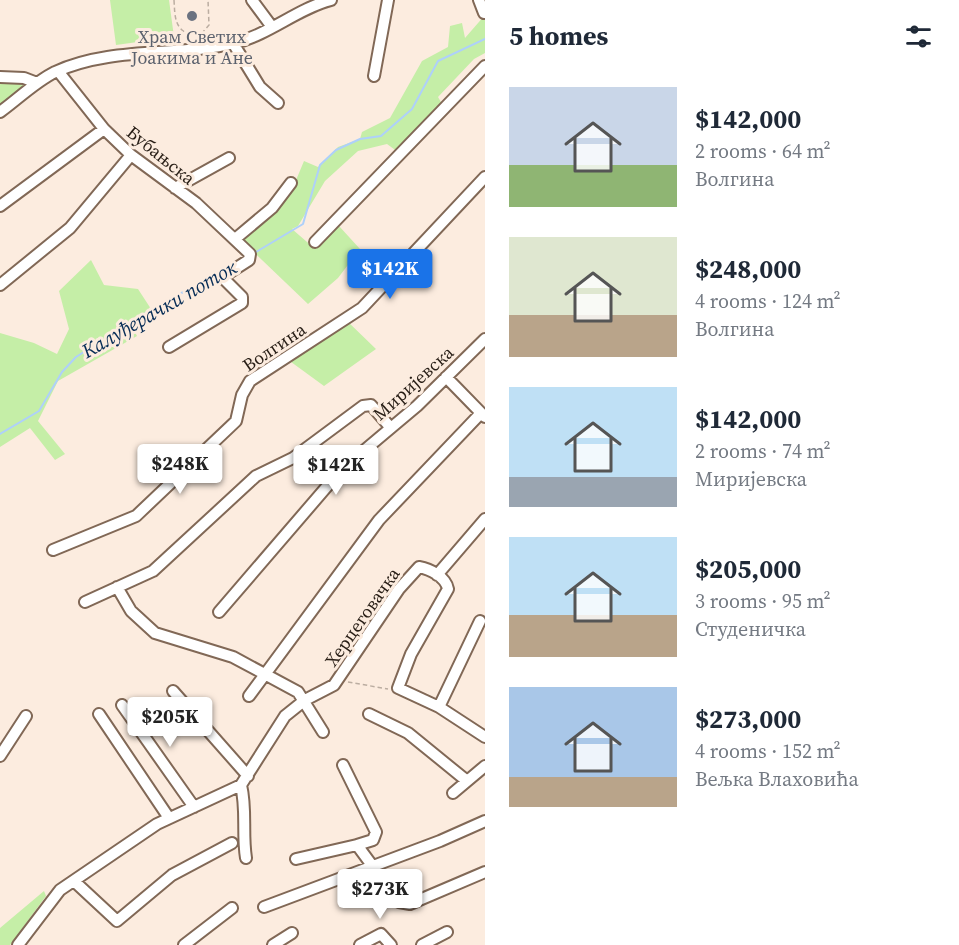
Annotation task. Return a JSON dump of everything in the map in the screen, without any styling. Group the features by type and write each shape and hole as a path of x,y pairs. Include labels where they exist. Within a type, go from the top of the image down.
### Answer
{"street":[{"path":"252,0 272,27"},
{"path":"0,112 37,83 58,71 120,56 233,43 330,0"},
{"path":"374,76 388,0"},
{"path":"478,0 484,13"},
{"path":"233,43 260,87 278,103"},
{"path":"315,242 485,66"},
{"name":"Бубањска","path":"58,71 104,129 131,155 196,203 251,257 224,276 242,297 243,303 170,347"},
{"path":"0,77 24,78 37,83"},
{"path":"0,206 104,129"},
{"path":"0,285 70,228 131,155"},
{"path":"174,188 229,158"},
{"name":"Волгина","path":"53,550 136,516 236,422 242,395 250,381 362,308 485,177"},
{"path":"235,240 272,208 291,183"},
{"name":"Миријевска","path":"219,612 314,499 358,454 447,377 485,339"},
{"path":"249,696 379,520 483,415 447,377"},
{"path":"85,602 153,571 256,476 293,458 363,406 371,405 390,427"},
{"path":"485,519 437,575 446,582 448,589 411,654 398,688 439,707 485,737"},
{"name":"Херцеговачка","path":"18,945 55,894 75,882 132,839 170,818 241,785 280,722 305,700 330,688 399,589 416,570 423,567 437,575"},
{"path":"117,587 128,607 155,633 224,654 298,692 323,732"},
{"path":"439,707 480,621"},
{"path":"173,691 248,776"},
{"path":"122,705 194,807"},
{"path":"99,714 170,818"},
{"path":"369,714 408,733 467,781"},
{"path":"0,756 26,716"},
{"path":"296,859 373,840 376,832 343,765"},
{"path":"453,793 485,766"},
{"path":"241,785 245,810 243,839 246,858"},
{"path":"264,907 373,867 485,821"},
{"path":"75,882 117,921 172,875 232,843"},
{"path":"357,845 399,902 406,905 485,872"},
{"path":"184,945 232,908"},
{"path":"422,945 447,932"},
{"path":"273,945 292,933"},
{"path":"360,945 381,934 391,945"}],"path":[{"path":"174,0 176,24 179,29 190,35 203,32 209,25 208,0"},
{"path":"338,679 375,687 398,688"}],"green space":[{"path":"110,0 169,0 174,37 116,45"},
{"path":"485,15 485,53 474,59 438,97 445,109 402,155 387,144 358,151 325,181 298,226 292,229 314,248 339,226 360,249 338,278 308,304 239,238 294,185 304,161 318,167 338,147 360,139 362,132 390,118 422,61 448,47 450,26 462,23 465,38"},
{"path":"16,80 24,86 0,105 0,82"},
{"path":"91,260 104,285 138,289 153,312 130,323 137,336 58,381 38,421 65,454 55,460 30,428 0,447 0,333 34,343 57,354 69,329 59,291"},
{"path":"345,319 376,349 324,386 287,359"},
{"path":"44,891 46,896 10,945 0,945 0,928"}],"waterway":[{"name":"Калуђерачки поток","path":"256,252 303,224 320,165 336,150 360,139 381,136 412,109 438,61 485,39"},
{"name":"Калуђерачки поток","path":"0,434 39,411 62,372 76,357 152,309 224,270"}],"place":[{"name":"Храм Светих Јоакима и Ане","path":"192,16"}]}
